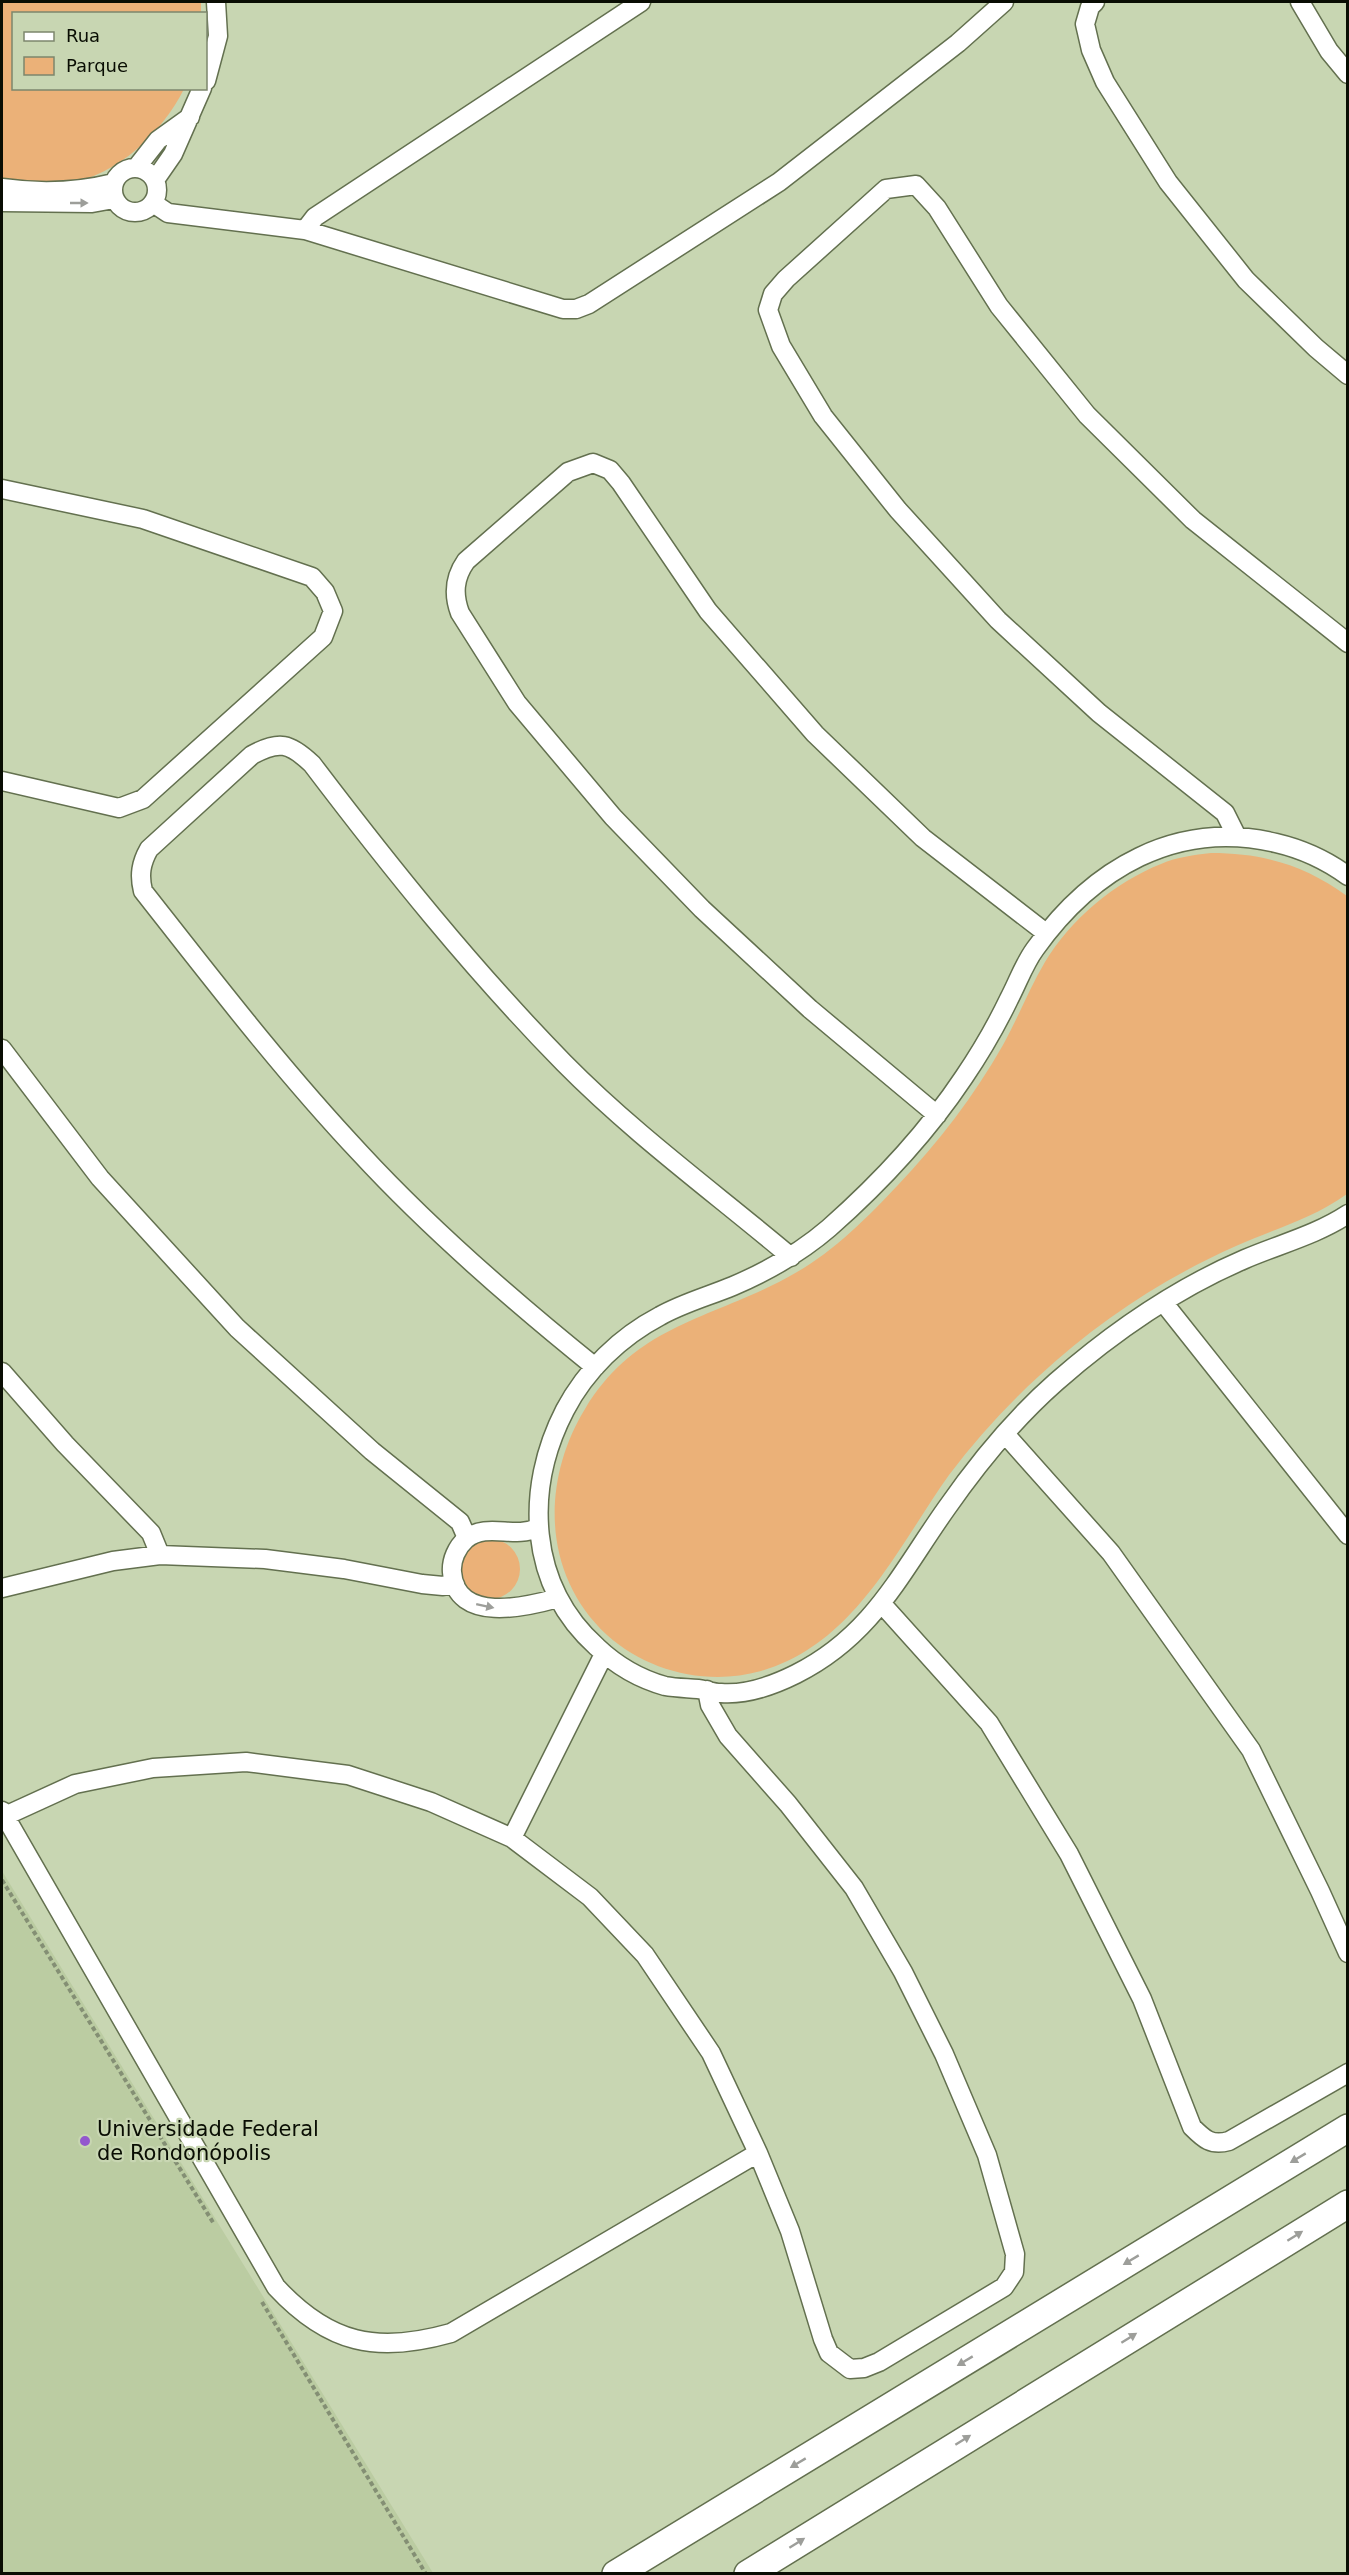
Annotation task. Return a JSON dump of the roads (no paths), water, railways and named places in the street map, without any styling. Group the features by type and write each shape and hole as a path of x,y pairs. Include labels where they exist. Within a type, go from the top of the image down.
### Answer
{"street":[{"path":"207,77 218,36 216,2"},
{"path":"305,230 315,217 641,2"},
{"path":"153,203 168,213 305,230 563,309 576,309 589,304 779,182 958,43 1005,2"},
{"path":"1095,2 1090,8 1085,24 1091,50 1105,82 1168,182 1246,280 1347,375"},
{"path":"1300,2 1329,51 1347,74"},
{"path":"155,180 173,154 201,90"},
{"path":"2,202 92,203 114,191 122,172 136,168 158,140 191,116"},
{"path":"114,191 118,205 132,213 140,212 153,203 156,196 155,180 150,174 136,168"},
{"path":"1237,837 1225,813 1099,713 998,620 898,510 823,416 781,345 768,310 773,294 786,279 886,189 916,185 930,198 999,306 1087,415 1193,520 1347,643"},
{"path":"2,188 26,191 93,188 114,191"},
{"path":"937,1115 810,1009 702,909 613,818 517,703 460,613 455,598 459,571 466,561 568,472 593,463 610,470 708,611 815,734 924,838 1046,933"},
{"path":"2,489 142,519 312,577 325,592 333,611 323,638 144,799 129,807 119,808 2,781"},
{"path":"595,1367 485,1276 360,1154 256,1035 143,891 140,880 142,862 149,849 252,755 268,746 282,744 299,751 312,764 406,888 491,986 565,1064 650,1144 791,1257"},
{"path":"1344,869 1289,846 1237,837 1184,841 1157,848 1136,858 1116,869 1078,898 1046,933 1029,957 987,1040 937,1115 869,1192 823,1233 791,1257 738,1284 661,1315 619,1343 595,1367 569,1403 547,1454 537,1504 537,1528 543,1560 558,1598 571,1619 604,1654 646,1679 669,1687 717,1693 742,1691 789,1678 837,1648 882,1604 966,1480 1005,1434 1049,1388 1085,1357 1162,1302 1246,1259 1331,1225 1347,1214"},
{"path":"2,1049 100,1178 237,1328 372,1451 459,1522 467,1538"},
{"path":"1162,1302 1347,1535"},
{"path":"2,1372 65,1444 151,1533 159,1555"},
{"path":"1005,1434 1111,1553 1251,1750 1320,1891 1347,1953"},
{"path":"537,1528 517,1534 491,1530 478,1532 467,1538 458,1547 453,1559 454,1584 466,1598 482,1606 505,1609 558,1598"},
{"path":"2,1588 113,1561 159,1555 266,1559 344,1569 422,1584 444,1586 454,1584"},
{"path":"882,1604 989,1723 1069,1854 1142,2000 1192,2127 1205,2140 1217,2144 1229,2141 1347,2073"},
{"path":"512,1838 604,1654"},
{"path":"707,1690 710,1705 728,1736 788,1804 854,1888 903,1972 944,2054 987,2155 1015,2254 1014,2272 1004,2287 879,2362 864,2368 850,2368 829,2353 790,2231 758,2153 711,2054 645,1955 590,1897 512,1838 431,1802 348,1775 246,1762 153,1768 75,1784 3,1813 276,2287 297,2309 316,2323 355,2340 385,2344 418,2343 451,2333 758,2153"},
{"path":"616,2574 1347,2128"},
{"path":"748,2574 1347,2204"}],"place":[{"name":"Universidade Federal de Rondonópolis","path":"85,2141"}]}
